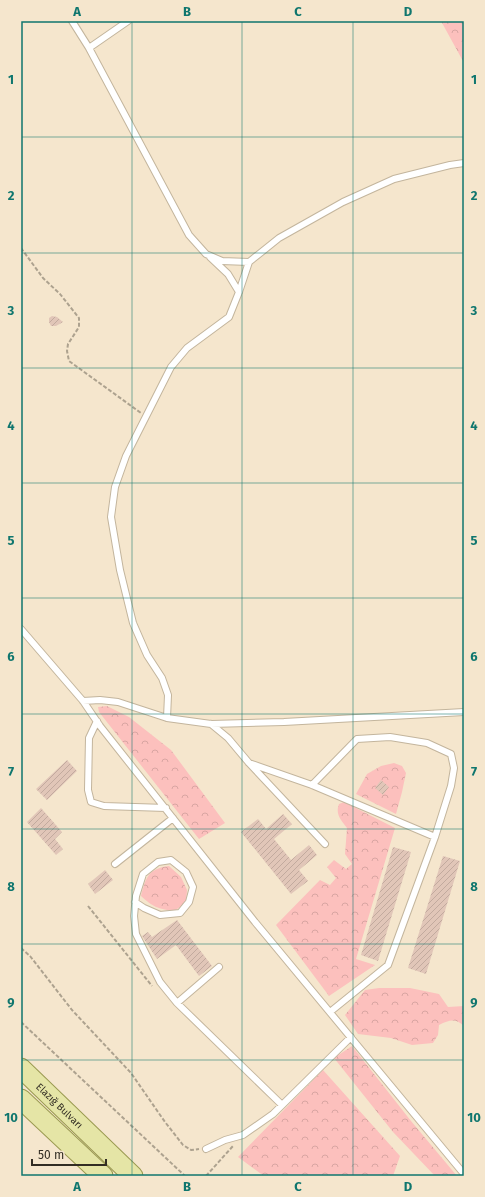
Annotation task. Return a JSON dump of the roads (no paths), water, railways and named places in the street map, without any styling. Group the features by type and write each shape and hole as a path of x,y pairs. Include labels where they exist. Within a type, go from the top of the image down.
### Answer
{"main road":[{"name":"Elazığ Bulvarı","path":"21,1068 133,1176"},
{"path":"21,1099 103,1176"}],"lane":[{"path":"72,21 189,235 206,254 228,274 239,292"},
{"path":"88,48 128,21"},
{"path":"167,718 168,695 162,678 147,655 133,623 120,570 111,517 115,487 126,456 171,367 187,348 229,316 249,262 279,238 349,199 394,178 464,163"},
{"path":"206,254 222,261 249,262"},
{"path":"21,629 83,702 255,922 464,1174"},
{"path":"83,702 100,700 118,702 167,718 211,724 284,722 464,712"},
{"path":"97,721 89,738 88,790 91,802 104,806 166,808"},
{"path":"211,724 228,738 249,763 325,844"},
{"path":"312,785 357,739 390,737 427,743 451,754 454,768 451,786 435,836 388,965 330,1012"},
{"path":"249,763 312,785 435,836"},
{"path":"115,864 173,818"},
{"path":"135,902 160,915 180,913 190,902 193,887 186,872 170,860 158,862 143,874 135,902 134,916 136,934 160,982 177,1003 282,1105"},
{"path":"177,1003 219,967"},
{"path":"206,1149 225,1140 243,1135 273,1114 351,1037"}]}
